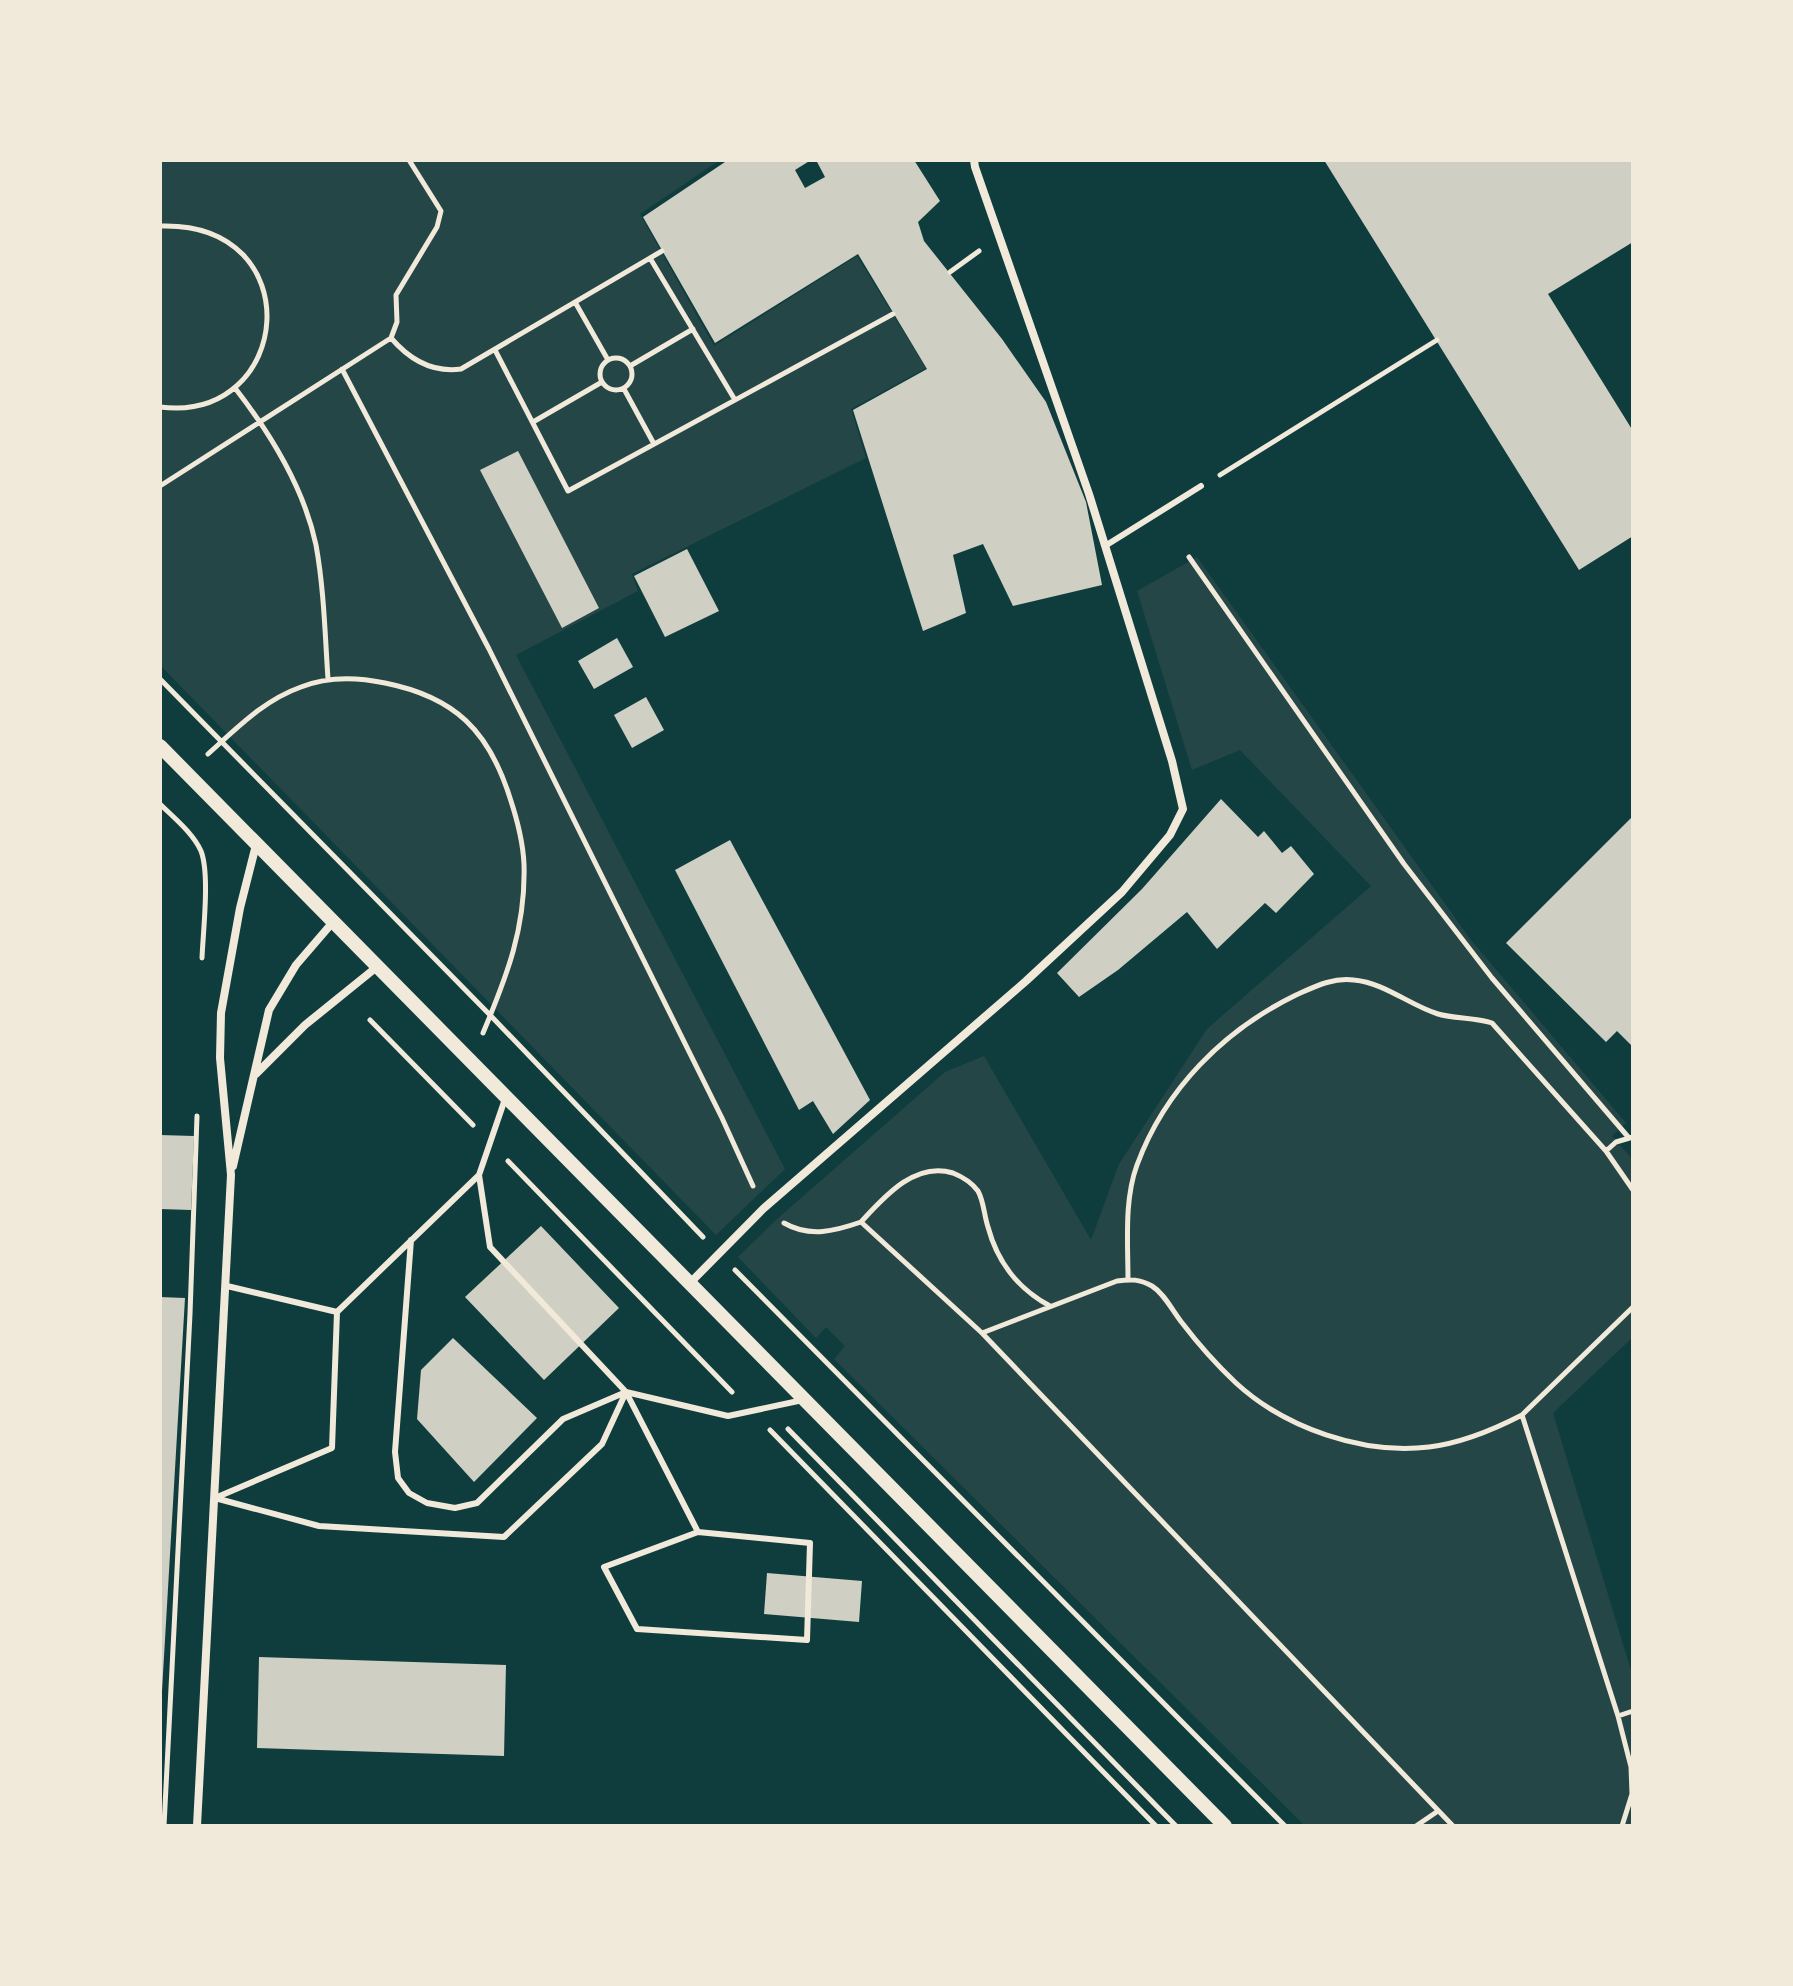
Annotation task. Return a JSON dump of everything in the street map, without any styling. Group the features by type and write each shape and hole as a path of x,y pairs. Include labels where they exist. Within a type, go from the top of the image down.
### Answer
{"street":[{"path":"689,1284 763,1209 1026,981 1122,892 1177,825 1183,802 1105,546 974,160"},
{"path":"160,746 1225,1826"},
{"path":"197,1826 231,1175 220,1058 221,1013 240,908 256,845"},
{"path":"231,1175 269,1010 296,965 333,922"},
{"path":"255,1074 305,1025 378,966"}],"lane":[{"path":"1105,546 1201,486"},
{"path":"506,1095 479,1175 490,1247 626,1392 698,1532"},
{"path":"215,1498 332,1448 337,1312 479,1175"},
{"path":"411,1240 395,1452 398,1478 409,1493 427,1503 455,1508 477,1503 563,1419 626,1392 728,1416 803,1400"},
{"path":"227,1286 337,1312"},
{"path":"215,1498 319,1526 504,1537 602,1444 626,1392"},
{"path":"698,1532 810,1543 807,1640 637,1629 604,1567 698,1532"}],"path":[{"path":"160,486 391,338 397,322 396,295 437,227 441,211 409,160"},
{"path":"160,226 186,225 216,234 241,252 259,277 267,306 266,337 254,366 235,388 207,404 178,409 160,407"},
{"path":"391,338 418,362 447,371 461,369 662,251"},
{"path":"650,258 735,400"},
{"path":"575,302 608,360"},
{"path":"495,350 568,491 893,314"},
{"path":"630,366 693,329"},
{"path":"1201,486 1437,340"},
{"path":"608,360 622,359 630,366 632,376 624,389"},
{"path":"608,360 601,370 602,382 613,390 624,389"},
{"path":"342,369 489,649 722,1118 763,1209 790,1226 809,1232 829,1231 861,1222 884,1197 909,1178 925,1173 955,1174 979,1193 993,1243 1014,1279 1027,1292 1051,1306"},
{"path":"533,422 602,382"},
{"path":"235,388 260,421 296,488 312,531 324,608 328,679"},
{"path":"624,389 654,444"},
{"path":"1189,557 1404,864 1492,978 1631,1137 1616,1142 1606,1151"},
{"path":"187,774 253,714 300,687 328,679 363,679 421,692 457,712 484,738 504,780 517,820 524,862 522,905 509,971 472,1060"},
{"path":"160,804 188,832 201,852 205,871 202,966"},
{"path":"1128,1280 1130,1196 1137,1166 1161,1116 1195,1067 1234,1032 1269,1008 1326,982 1354,979 1392,991 1442,1015 1477,1018 1492,1023 1606,1151 1633,1190"},
{"path":"164,1826 190,1314 197,1108"},
{"path":"861,1222 982,1333 1453,1826"},
{"path":"982,1333 1117,1281 1134,1278 1154,1287 1198,1344 1251,1396 1268,1408 1331,1436 1394,1448 1428,1447 1478,1435 1522,1415 1633,1307"},
{"path":"1522,1415 1618,1716 1632,1780 1629,1807 1622,1826"},
{"path":"1618,1716 1633,1711"},
{"path":"1416,1826 1438,1811"}],"shaded area":[{"path":"160,160 720,160 640,214 714,346 857,256 926,368 851,409 866,458 632,574 638,591 516,655 785,1169 716,1235 160,665"},
{"path":"1197,557 1471,940 1626,1123 1612,1136 1633,1160 1633,1337 1553,1413 1633,1677 1633,1826 1305,1826 834,1359 845,1346 826,1327 816,1338 738,1257 945,1072 984,1056 1091,1240 1119,1164 1207,1029 1371,886 1240,750 1192,770 1137,591"}],"building":[{"path":"728,160 811,160 795,170 805,188 825,177 816,160 914,160 940,201 918,222 924,241 1002,339 1046,402 1086,502 1102,585 1013,606 983,544 953,555 966,613 923,631 853,410 927,369 858,254 715,343 643,217"},
{"path":"1324,160 1633,160 1633,242 1548,294 1633,431 1633,536 1579,570"},
{"path":"518,451 599,608 562,628 480,470"},
{"path":"687,549 719,611 665,637 634,576"},
{"path":"617,638 633,667 594,689 578,661"},
{"path":"646,697 664,730 632,748 614,715"},
{"path":"1221,799 1258,837 1264,831 1282,853 1291,846 1314,874 1276,913 1265,903 1217,949 1187,912 1118,970 1079,997 1057,973 1142,889"},
{"path":"1633,816 1633,1047 1617,1031 1606,1042 1506,943"},
{"path":"730,840 870,1100 833,1134 813,1101 799,1110 675,870"},
{"path":"160,1135 194,1136 191,1210 160,1209"},
{"path":"541,1226 619,1308 544,1380 465,1297"},
{"path":"160,1297 185,1298 162,1691 160,1691"},
{"path":"453,1338 537,1418 474,1482 417,1419 421,1370"},
{"path":"767,1573 862,1581 859,1622 764,1614"},
{"path":"259,1657 506,1665 504,1756 257,1748"}]}
